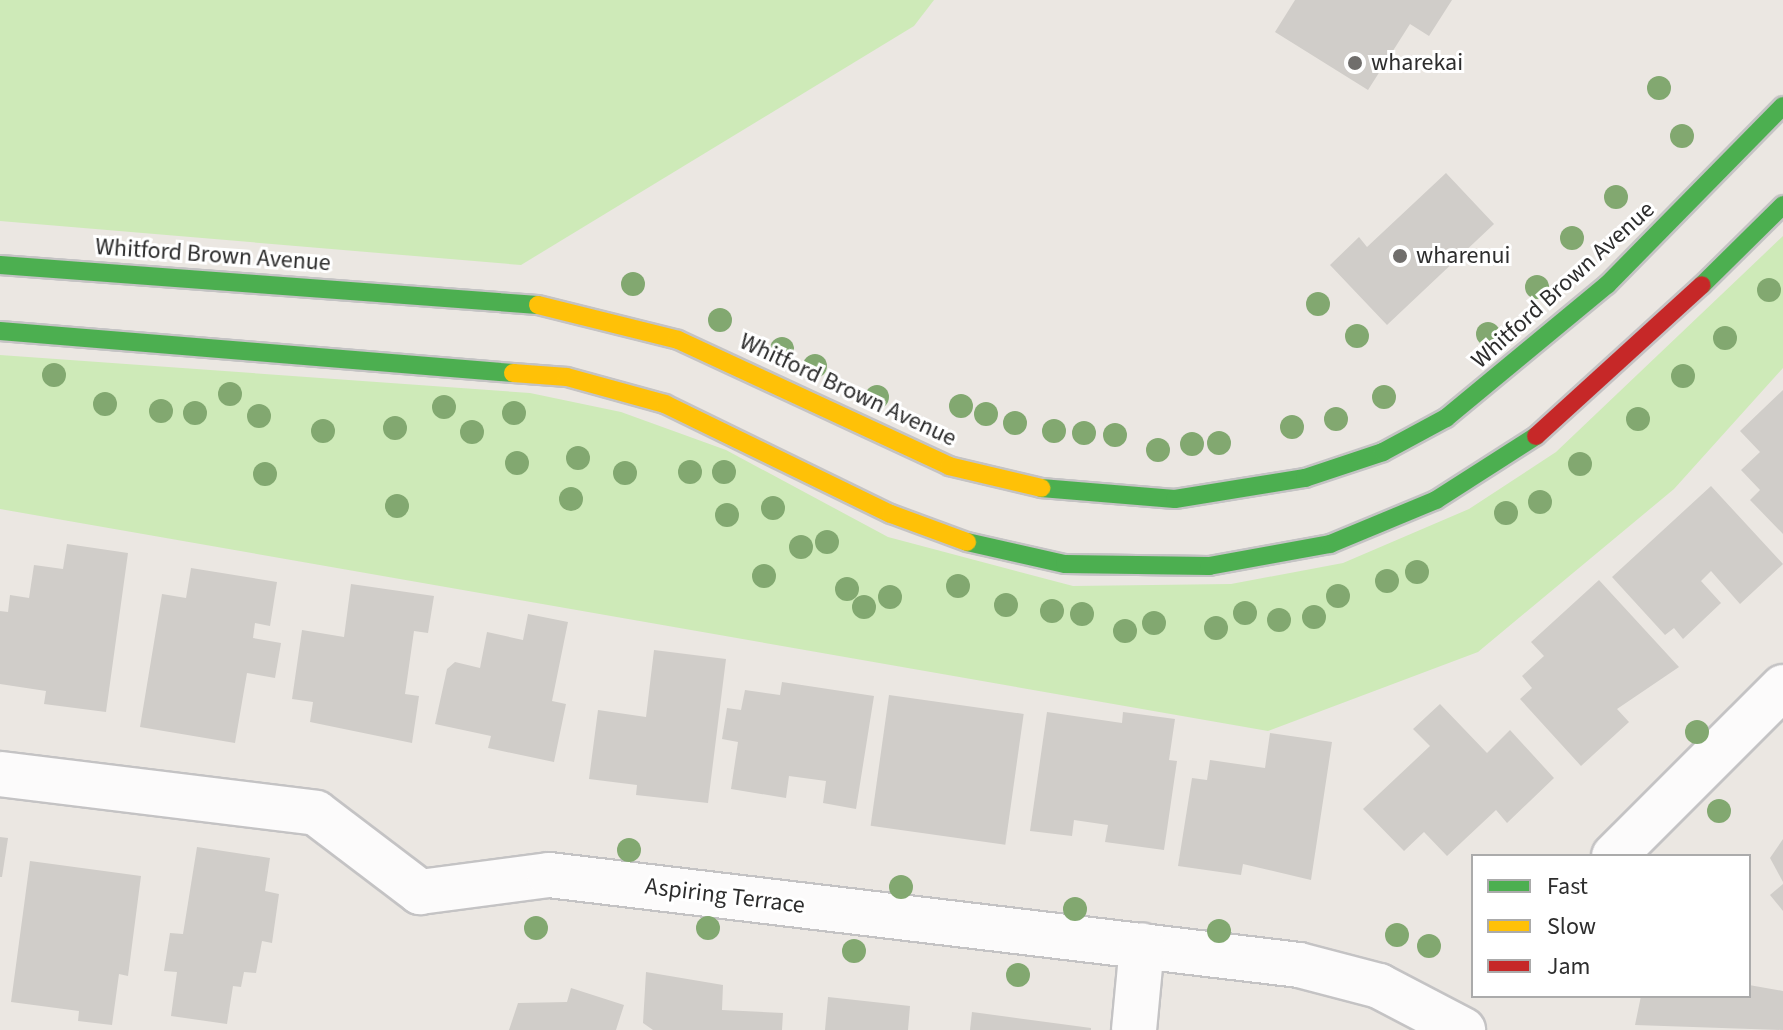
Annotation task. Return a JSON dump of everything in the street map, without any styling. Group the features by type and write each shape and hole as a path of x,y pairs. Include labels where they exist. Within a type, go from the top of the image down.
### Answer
{"main road":[{"name":"Whitford Brown Avenue","path":"0,265 543,305 678,340 949,466 1025,487 1118,500 1190,498 1305,478 1383,452 1446,418 1607,285 1783,106"},
{"path":"0,331 567,377 665,404 891,514 966,542 1065,564 1209,566 1330,544 1436,500 1508,459 1606,380 1783,205"}],"street":[{"path":"1616,854 1783,687"},
{"name":"Aspiring Terrace","path":"0,774 316,813 420,892 549,875 1299,965 1379,986 1462,1015"},
{"path":"1134,1030 1142,945"}],"green space":[{"path":"0,0 934,0 914,26 521,265 0,221"},
{"path":"1783,236 1783,368 1674,489 1478,652 1268,731 0,509 0,355 530,393 621,412 726,450 888,537 1073,586 1231,584 1343,563 1469,509 1556,452"}],"building":[{"name":"wharekai","path":"1295,0 1452,0 1429,36 1410,24 1368,90 1275,32"},
{"name":"wharenui","path":"1446,173 1494,224 1387,325 1330,265 1359,237 1367,247"},
{"path":"1783,390 1783,534 1750,500 1760,490 1741,470 1760,452 1740,431"},
{"path":"1711,486 1783,564 1740,604 1711,571 1701,581 1721,603 1683,639 1674,628 1665,635 1612,577"},
{"path":"67,544 128,553 106,712 44,704 46,691 0,684 0,611 8,612 10,595 29,598 34,565 63,569"},
{"path":"191,568 277,582 270,626 255,623 253,638 281,643 275,678 247,673 235,743 140,727 162,594 186,598"},
{"path":"1599,580 1679,667 1617,709 1629,722 1581,766 1520,699 1532,688 1522,676 1544,656 1531,642"},
{"path":"351,584 434,596 428,633 414,631 405,694 419,696 412,743 310,722 313,702 292,699 302,630 344,637"},
{"path":"528,614 568,622 552,701 566,704 554,762 488,748 491,736 435,724 447,669 455,662 480,668 487,632 523,640"},
{"path":"654,650 726,659 708,803 636,795 637,785 589,779 598,710 646,717"},
{"path":"782,682 874,696 856,809 823,803 826,781 789,776 786,798 731,789 738,742 722,739 727,708 741,710 745,690 780,695"},
{"path":"889,695 1024,714 1005,845 871,826"},
{"path":"1440,704 1487,753 1510,730 1554,778 1507,823 1496,810 1447,856 1424,832 1404,851 1363,809 1430,746 1413,729"},
{"path":"1047,712 1122,723 1123,712 1175,719 1169,760 1177,761 1164,850 1105,842 1108,825 1074,820 1072,836 1030,831"},
{"path":"1270,733 1332,742 1311,880 1243,864 1241,875 1178,866 1192,778 1207,780 1210,760 1265,768"},
{"path":"0,837 8,838 2,877 0,877"},
{"path":"1783,839 1783,882 1770,858"},
{"path":"197,847 270,858 265,891 279,894 272,943 262,941 256,973 244,972 241,987 233,986 227,1024 171,1016 177,972 164,971 170,933 183,934"},
{"path":"30,861 141,876 128,976 119,974 112,1025 78,1021 79,1011 11,1002"},
{"path":"1783,884 1783,911 1770,895"},
{"path":"646,972 723,985 722,1010 783,1013 782,1030 653,1030 643,1023"},
{"path":"1751,985 1783,991 1783,1030 1635,1025 1641,998 1751,998"},
{"path":"571,988 624,1005 616,1030 509,1030 518,1003 567,1002"},
{"path":"828,997 910,1006 908,1030 825,1030"},
{"path":"972,1012 1091,1028 1091,1030 970,1030"}],"traffic: fast":[{"path":"1041,488 1175,499 1305,478 1383,452 1446,418 1607,285 1783,106"},
{"path":"1702,285 1783,205"},
{"path":"0,265 538,305"},
{"path":"0,331 513,373"},
{"path":"967,542 1065,564 1209,566 1330,544 1436,500 1536,436"}],"traffic: slow":[{"path":"538,305 678,340 949,466 1041,488"},
{"path":"513,373 567,377 665,404 891,514 967,542"}],"traffic: jam":[{"path":"1536,436 1702,285"}],"place":[{"name":"wharekai","path":"1355,63"},
{"name":"wharenui","path":"1400,256"}]}
